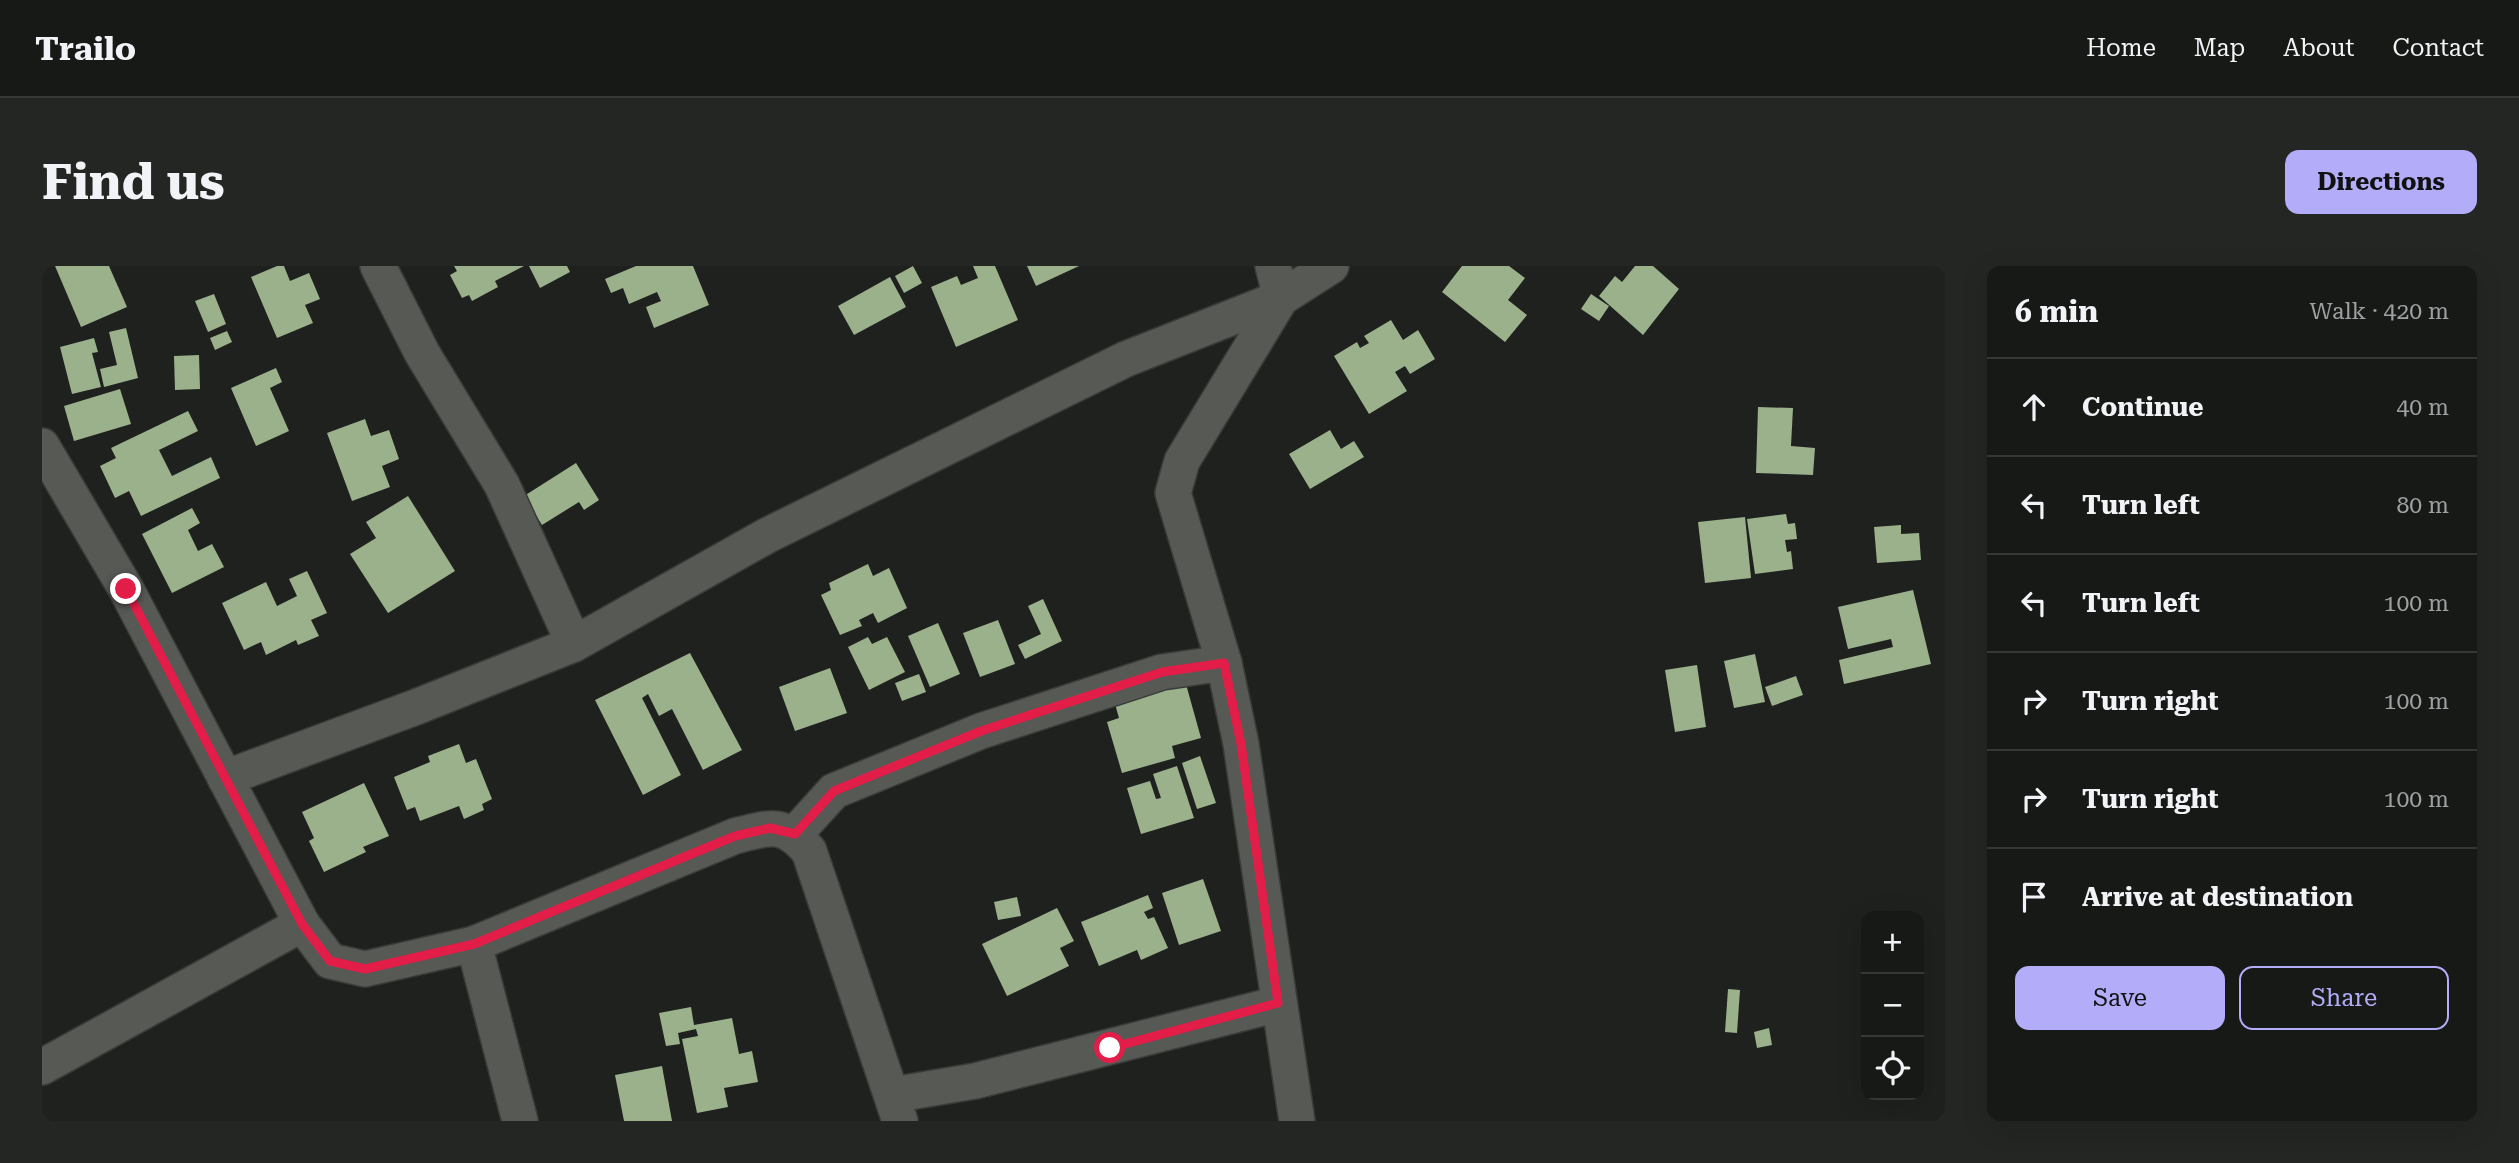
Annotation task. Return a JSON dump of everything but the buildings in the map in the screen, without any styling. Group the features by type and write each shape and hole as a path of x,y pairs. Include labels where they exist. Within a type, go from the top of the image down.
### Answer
{"street":[{"path":"378,266 422,353 502,485 574,644"},
{"path":"225,778 416,707 574,644 768,534 1277,282 1331,266"},
{"path":"1277,282 1182,461 1173,492 1224,663 1241,744 1297,1121"},
{"path":"42,446 126,589 302,924 330,961 365,969 474,944 735,836 770,828 795,834 809,851 896,1108 988,1078 1278,1003"},
{"path":"795,834 834,791 981,731 1162,672 1224,663"},
{"path":"42,1067 302,924"},
{"path":"474,944 520,1121"}],"route":[{"path":"126,589 302,924 330,961 365,969 474,944 735,836 770,828 795,834 834,791 981,731 1162,672 1224,663 1241,744 1278,1003 1110,1048"}]}
